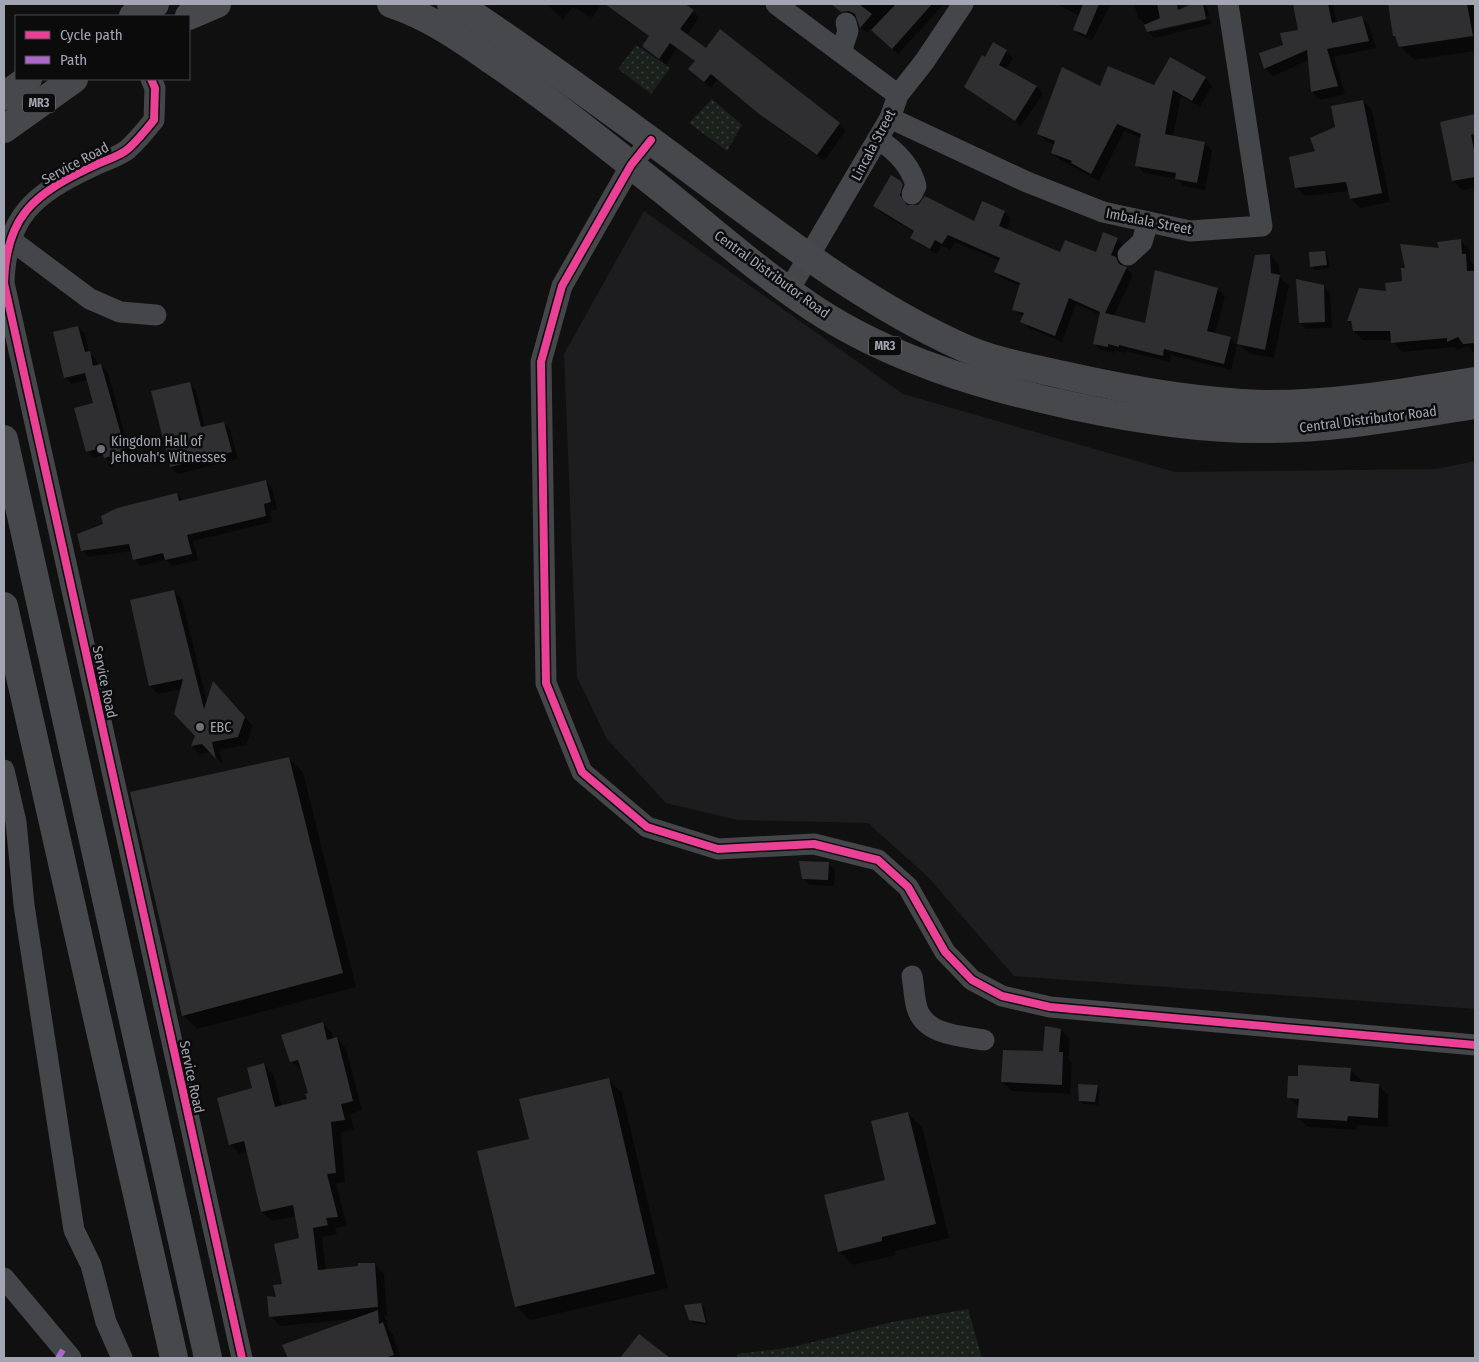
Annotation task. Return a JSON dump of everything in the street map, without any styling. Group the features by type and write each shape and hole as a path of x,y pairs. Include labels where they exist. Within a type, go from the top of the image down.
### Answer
{"main road":[{"path":"134,15 155,4"},
{"path":"190,16 217,4"},
{"name":"Central Distributor Road","path":"391,4 450,31 545,96 814,309 879,344 947,372 1003,391 1129,418 1194,426 1259,430 1331,426 1475,405"},
{"name":"Central Distributor Road","path":"452,4 468,11 568,78 810,257 910,321 963,347 1006,361 1130,390 1264,404 1336,399 1475,381"},
{"name":"MR3","path":"4,96 27,80"},
{"name":"MR3","path":"4,129 73,80"},
{"path":"4,439 208,1358"},
{"path":"4,606 174,1358"}],"street":[{"path":"776,4 898,95"},
{"name":"Lincala Street","path":"790,290 890,118 898,95 924,62 963,4"},
{"name":"Imbalala Street","path":"890,118 1036,186 1103,212 1190,232 1262,226 1262,213 1228,4"},
{"path":"840,52 848,30 846,23"},
{"name":"Service Road","path":"151,80 155,88 154,120 127,150 77,173 30,204 20,218 11,240 5,260 4,283 242,1358"},
{"path":"878,139 897,152 908,168 916,186 912,194"},
{"path":"651,140 631,166 562,286 541,362 546,683 582,772 647,827 700,843 718,848 814,844 878,860 908,887 945,952 972,980 1002,996 1050,1007 1475,1045"},
{"path":"1154,251 1157,224"},
{"path":"1128,255 1157,224"},
{"path":"11,240 90,299 120,312 156,314"},
{"path":"4,770 16,822 24,906 74,1230 91,1265 106,1322 122,1358"},
{"path":"912,976 917,1008 924,1024 934,1029 984,1040"},
{"path":"4,1278 67,1354"}],"shaded area":[{"path":"636,45 670,68 651,94 618,69"},
{"path":"712,99 742,125 727,151 689,123"},
{"path":"644,211 903,394 1175,472 1436,469 1475,461 1475,1009 1014,976 928,877 868,823 737,820 666,803 607,739 577,677 564,354"},
{"path":"968,1309 982,1358 738,1358 737,1354 793,1347 892,1322"}],"building":[{"path":"605,4 685,4 694,10 680,29 706,48 720,29 840,123 817,155 759,114 711,74 704,82 688,69 695,61 670,43 659,59 642,46 649,36"},
{"path":"831,4 859,4 872,14 860,28 855,14 849,11 841,12"},
{"path":"896,4 932,4 892,49 871,30"},
{"path":"1083,4 1099,4 1086,35 1073,30"},
{"path":"1157,4 1177,4 1178,10 1192,4 1203,4 1206,19 1147,32 1144,25 1160,18"},
{"path":"1293,4 1328,4 1332,23 1362,16 1369,41 1327,49 1338,86 1311,92 1307,50 1264,69 1259,53 1283,45 1280,33 1298,30"},
{"path":"1388,4 1467,4 1473,36 1399,47 1395,36 1393,36"},
{"path":"993,42 1007,50 999,65 1037,86 1015,121 964,87 982,55 985,57"},
{"path":"1170,57 1206,77 1192,101 1173,90 1165,134 1205,142 1197,183 1175,179 1176,173 1135,166 1141,134 1117,124 1091,174 1071,163 1072,161 1051,153 1055,141 1037,134 1062,67 1100,86 1108,66 1154,85"},
{"path":"1363,100 1382,193 1350,199 1346,182 1295,188 1289,157 1315,151 1310,138 1335,127 1331,106"},
{"path":"1475,114 1475,134 1471,135 1475,155 1475,177 1452,181 1440,122"},
{"path":"891,175 901,181 903,185 900,195 907,205 918,205 925,196 974,221 982,201 1005,211 999,226 1060,252 1065,240 1096,252 1103,232 1118,238 1111,255 1116,257 1119,264 1127,267 1105,313 1145,323 1155,270 1218,288 1207,331 1231,337 1224,364 1164,349 1163,356 1119,345 1119,347 1108,344 1108,347 1093,344 1100,312 1069,298 1055,336 1020,322 1024,313 1012,310 1020,283 994,272 1000,258 948,235 942,244 935,240 930,249 910,238 914,231 873,206"},
{"path":"1461,239 1462,254 1466,254 1467,271 1474,271 1475,343 1463,344 1458,337 1447,342 1447,338 1391,343 1390,331 1353,331 1351,321 1347,321 1359,288 1386,291 1385,283 1402,281 1401,268 1405,268 1400,244 1439,248 1437,242"},
{"path":"1325,251 1327,265 1310,267 1309,252"},
{"path":"1270,254 1271,273 1280,275 1265,350 1237,344 1255,255"},
{"path":"1296,279 1324,285 1325,322 1299,323"},
{"path":"78,326 85,352 90,351 93,366 101,364 126,452 104,458 101,448 86,452 74,408 93,403 85,373 64,378 53,332"},
{"path":"190,382 201,427 224,422 232,452 170,467 151,391"},
{"path":"266,480 271,502 264,504 266,516 187,535 192,554 165,560 163,553 133,560 129,544 81,551 77,534 103,524 101,516 117,508 177,493 179,501"},
{"path":"174,590 204,709 213,681 245,717 238,737 212,742 216,759 202,744 191,746 195,736 174,714 183,679 149,686 130,600"},
{"path":"289,757 343,973 182,1016 130,792"},
{"path":"799,861 829,862 828,880 802,879"},
{"path":"323,1022 327,1040 337,1037 353,1101 341,1104 345,1120 331,1122 336,1173 327,1174 338,1217 326,1218 328,1225 313,1228 318,1270 358,1266 358,1263 375,1263 378,1307 269,1317 267,1296 276,1297 273,1285 282,1284 274,1244 299,1238 293,1205 261,1212 244,1141 229,1145 217,1098 252,1088 247,1068 264,1063 275,1107 307,1099 305,1094 308,1093 298,1060 290,1062 281,1035"},
{"path":"1045,1026 1061,1029 1059,1052 1063,1052 1062,1085 1001,1082 1003,1050 1043,1051"},
{"path":"1298,1065 1351,1068 1350,1081 1379,1084 1378,1118 1348,1116 1347,1121 1297,1118 1299,1099 1287,1098 1288,1076 1298,1076"},
{"path":"609,1078 655,1274 515,1307 477,1151 529,1139 519,1099"},
{"path":"1078,1084 1098,1085 1095,1102 1079,1101"},
{"path":"908,1112 936,1224 882,1237 882,1241 838,1252 824,1195 885,1180 871,1121"},
{"path":"701,1303 706,1323 689,1320 684,1305"},
{"path":"378,1310 379,1324 383,1322 394,1355 385,1358 288,1358 282,1345"},
{"path":"639,1334 670,1358 620,1358"}],"marked path":[{"path":"58,1358 63,1350"}],"cycle path":[{"path":"151,80 155,88 154,120 139,139 124,152 54,187 27,210 17,224 10,240 4,283 242,1358"},
{"path":"651,140 631,165 562,286 541,362 546,683 582,772 647,827 718,849 814,844 878,860 908,887 945,952 972,980 1002,996 1050,1007 1475,1045"}],"place":[{"name":"Kingdom Hall of Jehovah's Witnesses","path":"101,449"},
{"name":"EBC","path":"200,727"}]}
